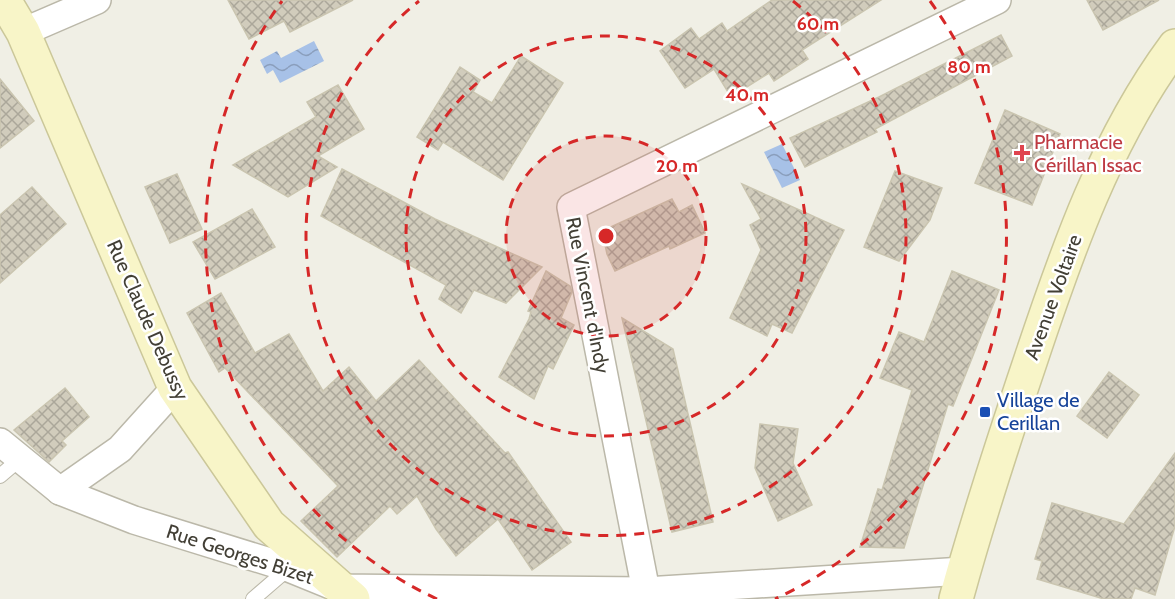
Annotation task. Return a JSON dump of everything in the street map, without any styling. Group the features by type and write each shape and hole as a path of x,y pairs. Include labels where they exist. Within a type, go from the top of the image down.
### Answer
{"street":[{"name":"Rue Claude Debussy","path":"4,0 23,32 175,388 269,525 345,594"},
{"path":"23,32 97,0"},
{"name":"Rue Vincent d'Indy","path":"649,595 570,207 997,0"},
{"name":"Avenue Voltaire","path":"960,585 1010,420 1074,236 1109,157 1160,66 1175,46"},
{"path":"60,490 120,449 175,388"},
{"name":"Rue Georges Bizet","path":"10,450 60,490 134,520 289,568 345,594 649,595 960,585"}],"lane":[{"path":"0,476 10,450"},
{"path":"253,599 289,568"}],"water":[{"path":"314,41 324,61 280,83 273,70 267,74 260,60 277,51 281,58"},
{"path":"782,144 800,180 782,188 764,152"}],"building":[{"path":"228,0 353,0 290,32 284,21 249,39"},
{"path":"772,0 881,0 802,50 808,59 774,81 769,73 731,97 714,69 685,88 660,51 691,28 699,39 722,23 727,31"},
{"path":"1087,0 1159,0 1103,30"},
{"path":"1001,35 1012,56 875,129 877,132 805,167 790,138 879,97"},
{"path":"521,56 563,83 503,180 443,142 438,150 417,137 460,67 480,80 473,92 492,103"},
{"path":"0,79 34,121 0,148"},
{"path":"338,85 364,129 318,156 337,167 288,197 233,165 316,117 307,102"},
{"path":"1005,110 1060,134 1032,205 975,183"},
{"path":"342,169 435,219 542,267 506,303 474,290 461,313 439,299 446,285 321,216"},
{"path":"895,171 942,188 930,220 899,261 864,247"},
{"path":"177,174 202,229 170,243 145,187"},
{"path":"742,184 844,230 792,333 772,324 767,336 730,318 761,250 750,225 761,219"},
{"path":"32,187 66,224 0,283 0,215"},
{"path":"672,199 679,212 692,205 705,233 670,249 669,246 615,271 607,254 602,231"},
{"path":"252,209 275,247 215,279 193,242"},
{"path":"546,271 570,286 572,292 561,318 574,325 553,369 548,366 534,399 499,377 529,319 531,312 528,311"},
{"path":"952,271 999,290 953,406 948,404 904,548 860,547 878,489 882,490 912,390 880,378 899,332 924,342"},
{"path":"221,293 255,353 289,334 323,391 349,367 376,401 419,360 505,453 508,452 571,542 532,570 498,519 456,556 436,529 417,496 397,514 390,506 337,557 301,521 338,486 225,368 219,372 187,313"},
{"path":"622,318 673,349 713,522 672,532"},
{"path":"1109,372 1139,395 1107,438 1077,416"},
{"path":"65,388 89,417 62,441 66,445 49,462 14,430"},
{"path":"760,424 798,429 793,463 812,505 778,521 755,468"},
{"path":"1175,453 1175,526 1155,595 1135,588 1131,599 1104,599 1037,579 1042,561 1035,559 1052,503 1124,524"}],"place":[{"name":"Pharmacie Cérillan Issac","path":"1022,153"},
{"name":"Village de Cerillan","path":"985,412"}]}
